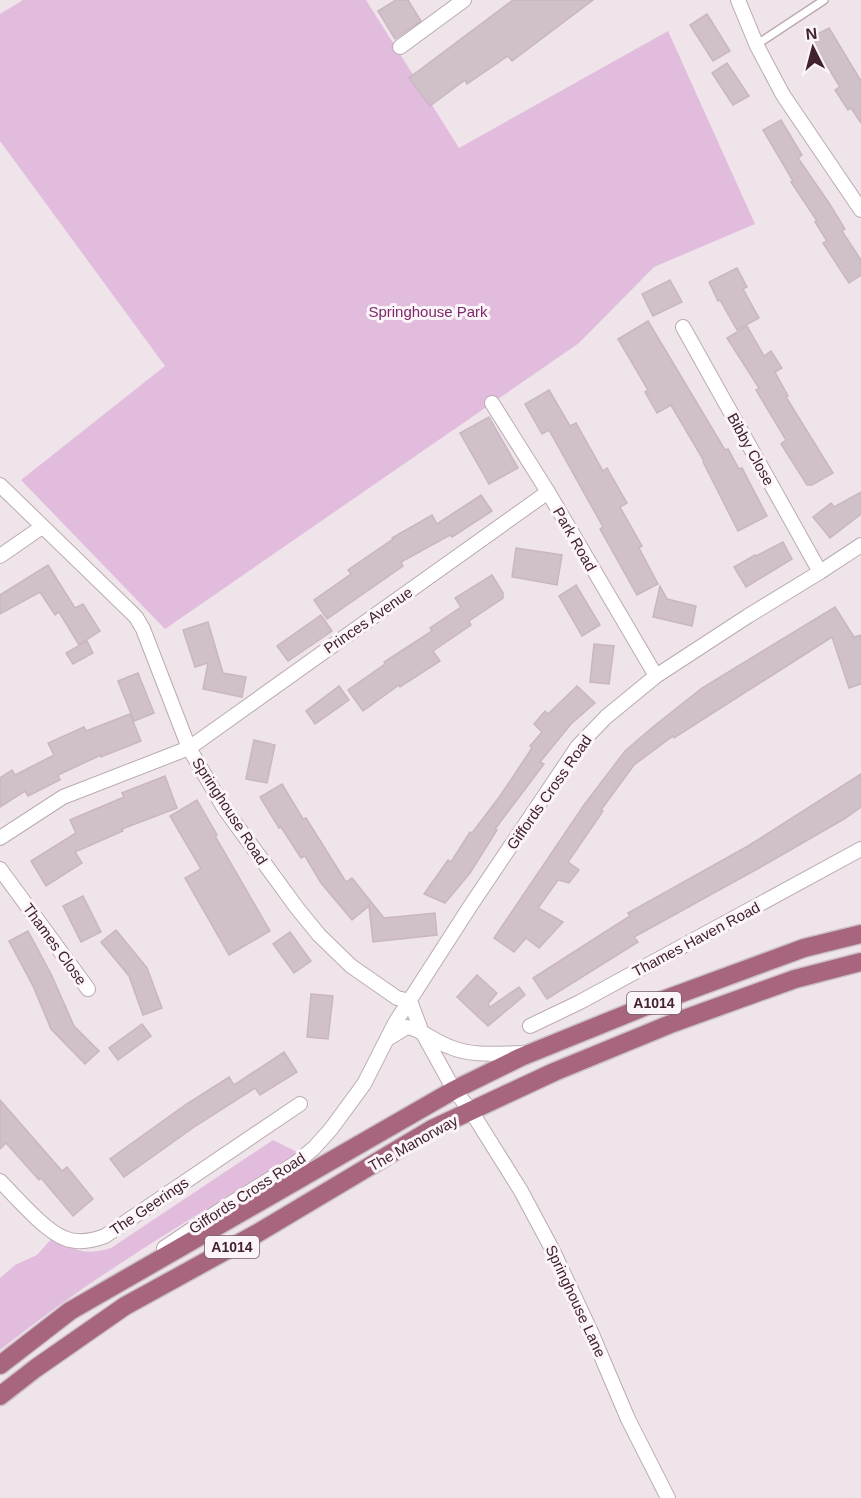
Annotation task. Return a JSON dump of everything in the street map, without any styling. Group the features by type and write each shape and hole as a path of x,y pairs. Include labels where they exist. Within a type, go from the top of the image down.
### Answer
{"main road":[{"name":"The Manorway","path":"0,1365 70,1311 454,1090 531,1053 644,1007 804,948 861,934"},
{"name":"The Manorway","path":"0,1396 125,1306 255,1234 432,1129 554,1072 673,1023 795,979 861,962"}],"street":[{"path":"400,47 464,0"},
{"path":"738,0 756,45 783,95 861,210"},
{"name":"Bibby Close","path":"682,327 820,572"},
{"name":"Park Road","path":"492,403 548,492 656,676"},
{"name":"Springhouse Road","path":"0,485 136,616 189,747 224,808 297,908 319,935 351,966 397,998 410,1001"},
{"name":"Princes Avenue","path":"0,838 63,797 189,747 548,492"},
{"path":"0,556 42,527"},
{"name":"Giffords Cross Road","path":"70,1311 222,1209 296,1163 314,1148 364,1084 387,1038 410,1001 471,905 578,746 606,717 656,676 747,615 861,545"},
{"name":"Thames Haven Road","path":"530,1026 580,1002 861,849"},
{"name":"Thames Close","path":"0,869 88,989"},
{"path":"410,1001 421,1030 454,1090"},
{"path":"387,1038 407,1027 421,1030 438,1042 456,1049 483,1054 531,1053"},
{"name":"Springhouse Lane","path":"454,1090 471,1111 521,1191 552,1249 628,1419 668,1498"},
{"name":"The Geerings","path":"0,1181 49,1228 63,1238 90,1242 105,1236 300,1104"}],"lane":[{"path":"756,45 824,0"}],"green space":[{"name":"Springhouse Park","path":"23,0 366,0 459,148 668,31 755,224 654,267 579,343 165,629 21,480 165,366 0,141 0,14"},
{"path":"273,1140 301,1154 109,1271 0,1350 0,1278 15,1265 37,1255 54,1236 81,1251 94,1252 111,1248"}],"building":[{"path":"396,0 408,0 421,21 395,39 378,11"},
{"path":"513,0 593,0 512,61 508,56 467,84 465,80 430,106 409,78"},
{"path":"707,14 730,51 713,61 690,25"},
{"path":"829,28 861,81 861,123 851,108 848,110 835,90 840,87 810,38"},
{"path":"727,63 749,96 733,105 712,73"},
{"path":"781,120 802,155 798,158 829,203 845,229 842,231 861,260 861,275 849,283 823,243 827,241 815,222 817,221 791,182 793,181 763,130"},
{"path":"737,268 747,287 743,289 759,318 737,330 709,282"},
{"path":"670,280 682,302 653,316 642,294"},
{"path":"648,321 725,450 728,449 739,469 742,468 767,516 738,531 704,461 671,405 657,413 645,392 648,390 618,339"},
{"path":"747,326 764,356 771,351 782,368 775,372 788,396 786,397 833,473 812,485 807,485 781,444 786,440 756,390 759,388 727,338"},
{"path":"549,390 570,426 576,423 603,471 607,468 627,503 620,507 642,546 639,548 658,584 637,595 600,529 603,527 549,430 542,434 525,404"},
{"path":"489,417 518,468 489,484 460,433"},
{"path":"861,492 861,514 830,538 813,517 831,503 834,507"},
{"path":"481,495 492,511 452,537 450,535 401,562 403,566 327,619 314,600 351,574 348,570 392,538 432,515 437,524"},
{"path":"783,542 792,559 746,587 734,567"},
{"path":"516,548 562,555 557,585 512,577"},
{"path":"48,565 75,608 83,604 100,631 79,645 59,612 55,615 40,592 0,614 0,595"},
{"path":"492,575 503,593 503,598 469,621 471,625 433,651 440,661 400,687 399,685 363,711 348,690 385,664 384,662 432,631 430,628 461,607 455,598"},
{"path":"576,585 600,625 582,636 559,596"},
{"path":"660,586 667,599 696,606 692,626 653,617"},
{"path":"835,607 854,637 861,635 861,684 849,688 832,637 674,738 673,736 634,765 601,810 603,811 568,862 579,870 569,883 558,880 538,908 563,922 539,948 526,938 514,952 494,938 584,805 625,751 702,688"},
{"path":"321,615 332,631 288,661 277,646"},
{"path":"208,622 223,673 246,677 242,697 203,689 208,663 195,667 183,630"},
{"path":"87,641 93,653 73,664 66,653"},
{"path":"594,644 614,646 609,684 590,682"},
{"path":"138,673 154,713 134,721 118,681"},
{"path":"339,686 349,700 315,724 306,711"},
{"path":"577,686 595,703 571,724 540,762 544,764 495,829 497,830 470,873 445,903 424,894 448,860 451,862 470,832 472,833 500,796 532,748 530,746 542,732 534,724 545,711 548,714"},
{"path":"130,714 141,741 101,757 101,755 58,775 60,780 28,796 25,791 0,807 0,778 12,770 15,775 54,755 48,743 84,727 86,731"},
{"path":"254,740 275,745 267,783 246,779"},
{"path":"861,774 861,807 759,868 634,937 638,942 547,999 533,978 630,916 628,913 748,846"},
{"path":"165,776 177,808 122,829 123,831 75,852 82,863 46,886 31,861 76,833 70,820 124,797 122,793"},
{"path":"282,784 346,882 352,878 384,918 435,913 437,935 373,942 369,906 352,920 321,883 305,856 301,858 260,797"},
{"path":"197,800 217,835 215,836 270,931 229,955 185,878 201,869 170,816"},
{"path":"83,896 101,932 81,942 63,906"},
{"path":"116,930 147,968 162,1008 143,1015 129,976 101,942"},
{"path":"28,931 51,974 74,1026 99,1051 85,1064 51,1029 33,986 9,941"},
{"path":"290,932 311,961 294,973 273,944"},
{"path":"477,975 497,993 488,1004 490,1007 519,987 525,995 488,1026 457,997"},
{"path":"311,994 333,996 328,1039 307,1037"},
{"path":"142,1024 151,1036 118,1060 109,1048"},
{"path":"284,1052 297,1072 260,1095 255,1088 197,1125 124,1177 110,1159 185,1105 229,1077 234,1085"},
{"path":"0,1100 62,1171 67,1167 93,1199 73,1216 41,1178 39,1180 6,1143 0,1149"}]}
